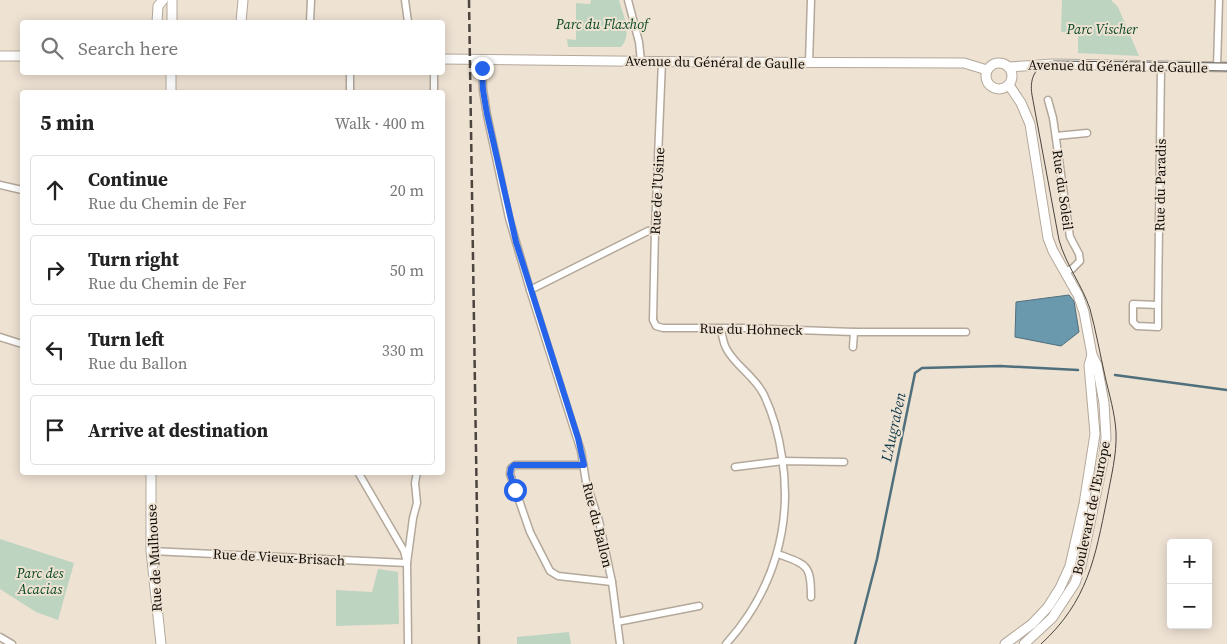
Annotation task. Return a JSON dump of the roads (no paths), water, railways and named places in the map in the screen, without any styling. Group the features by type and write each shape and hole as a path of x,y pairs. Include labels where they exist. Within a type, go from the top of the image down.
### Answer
{"main road":[{"path":"157,20 158,6 163,0"},
{"path":"172,0 172,20"},
{"path":"241,20 242,0"},
{"path":"0,56 20,56"},
{"name":"Avenue du Général de Gaulle","path":"445,59 964,63 987,70"},
{"path":"997,62 1009,67 1012,74 1008,85 998,89 991,87 985,77 987,70 997,62"},
{"name":"Avenue du Général de Gaulle","path":"1009,67 1040,64 1227,67"},
{"path":"171,75 171,90"},
{"name":"Boulevard de l'Europe","path":"1008,85 1021,103 1030,124 1048,238 1053,251 1078,295 1084,312 1092,355 1097,365 1106,414 1104,456 1082,566 1074,583 1052,618 1024,644"},
{"name":"Boulevard de l'Europe","path":"1005,644 1032,624 1048,607 1060,588 1070,566 1090,470 1095,434 1089,365 1092,355"},
{"name":"Rue de Mulhouse","path":"151,475 151,551 161,644"}],"street":[{"path":"310,0 310,20"},
{"path":"405,0 408,20"},
{"path":"628,0 639,42 641,61"},
{"path":"809,63 811,0"},
{"path":"1217,67 1219,0"},
{"name":"Rue du Ballon","path":"482,60 483,90 488,122 516,242 578,438 586,482 598,522 612,582 620,644"},
{"name":"Rue de l'Usine","path":"653,320 662,61"},
{"name":"Rue du Paradis","path":"1158,304 1133,304 1133,322 1137,326 1158,327 1161,66"},
{"path":"350,75 350,90"},
{"path":"434,75 434,90"},
{"name":"Rue du Soleil","path":"1048,100 1056,136 1070,237 1079,254 1080,262 1072,269 1065,271"},
{"path":"1056,136 1087,133"},
{"path":"0,185 20,190"},
{"path":"530,290 648,231 655,230"},
{"name":"Rue du Hohneck","path":"653,320 654,324 659,328 966,332"},
{"path":"721,329 725,346 729,353 754,379 764,394 777,432 783,461 786,497 784,525 778,554 768,580 756,602 726,644"},
{"path":"853,347 854,332"},
{"path":"0,337 20,343"},
{"path":"735,466 783,461 844,462"},
{"path":"584,465 514,465 511,468 510,474 530,532 550,571 558,576 612,582"},
{"path":"360,475 404,550 407,563"},
{"path":"408,644 407,563 417,503 415,483 416,475"},
{"path":"398,540 411,534"},
{"name":"Rue de Vieux-Brisach","path":"151,551 407,563"},
{"path":"778,554 806,566 811,578 811,597"},
{"path":"617,622 699,606"},
{"path":"0,637 12,644"}],"water":[{"path":"1069,295 1074,301 1079,332 1061,346 1015,337 1016,302"}],"waterway":[{"name":"L'Augraben","path":"855,644 877,559 915,373 922,368 1000,366 1078,370"},
{"name":"L'Augraben","path":"1115,375 1227,390"}],"tram line":[{"path":"1041,644 1057,628 1069,612 1087,578 1107,499 1115,457 1116,432 1090,309 1059,240 1031,89 1033,77 1043,65 1054,61 1227,63"},
{"path":"1157,70 1227,71"}],"railway":[{"path":"469,0 479,644"}],"park label":[{"name":"Parc du Flaxhof","path":"602,24"},
{"name":"Parc Vischer","path":"1102,29"},
{"name":"Parc des Acacias","path":"40,582"}]}
